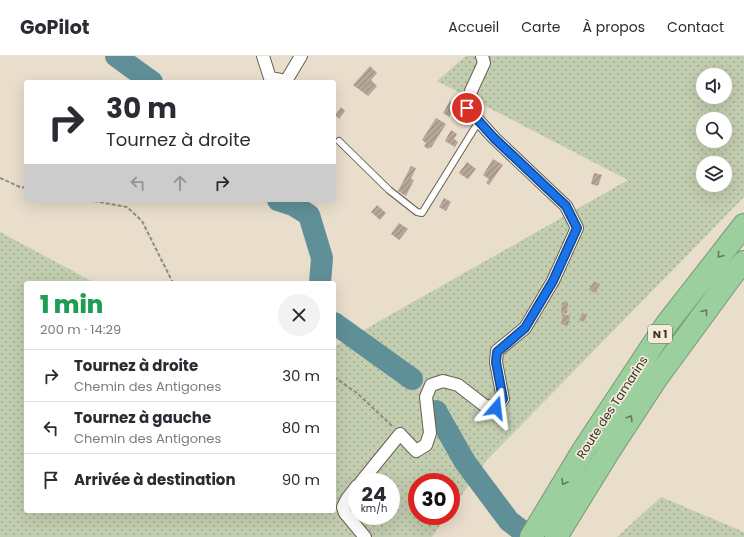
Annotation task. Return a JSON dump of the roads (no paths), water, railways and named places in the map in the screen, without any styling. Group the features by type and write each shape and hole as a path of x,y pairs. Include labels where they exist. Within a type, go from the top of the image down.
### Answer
{"highway":[{"name":"Route des Tamarins","path":"531,537 584,449 666,325 744,224"},
{"name":"Route des Tamarins","path":"556,537 608,451 656,379 733,274 744,262"}],"street":[{"path":"263,56 270,78 281,80"},
{"path":"287,80 302,56"},
{"path":"368,473 400,434 416,451 426,445 430,433 426,397 431,385 443,381 458,385 485,406 496,408 503,399 496,362 497,352 525,328 553,281 577,228 566,206 494,138 467,108 471,91 484,63 482,56"},
{"path":"348,498 343,507 348,517"},
{"path":"355,525 365,537"}],"lane":[{"path":"339,142 389,190 417,212 422,213 479,121"}],"waterway":[{"path":"116,56 149,80"},
{"path":"284,202 293,205 309,215 322,258 320,281"},
{"path":"336,324 412,379"},
{"path":"436,411 465,462 509,521 530,537"}]}
